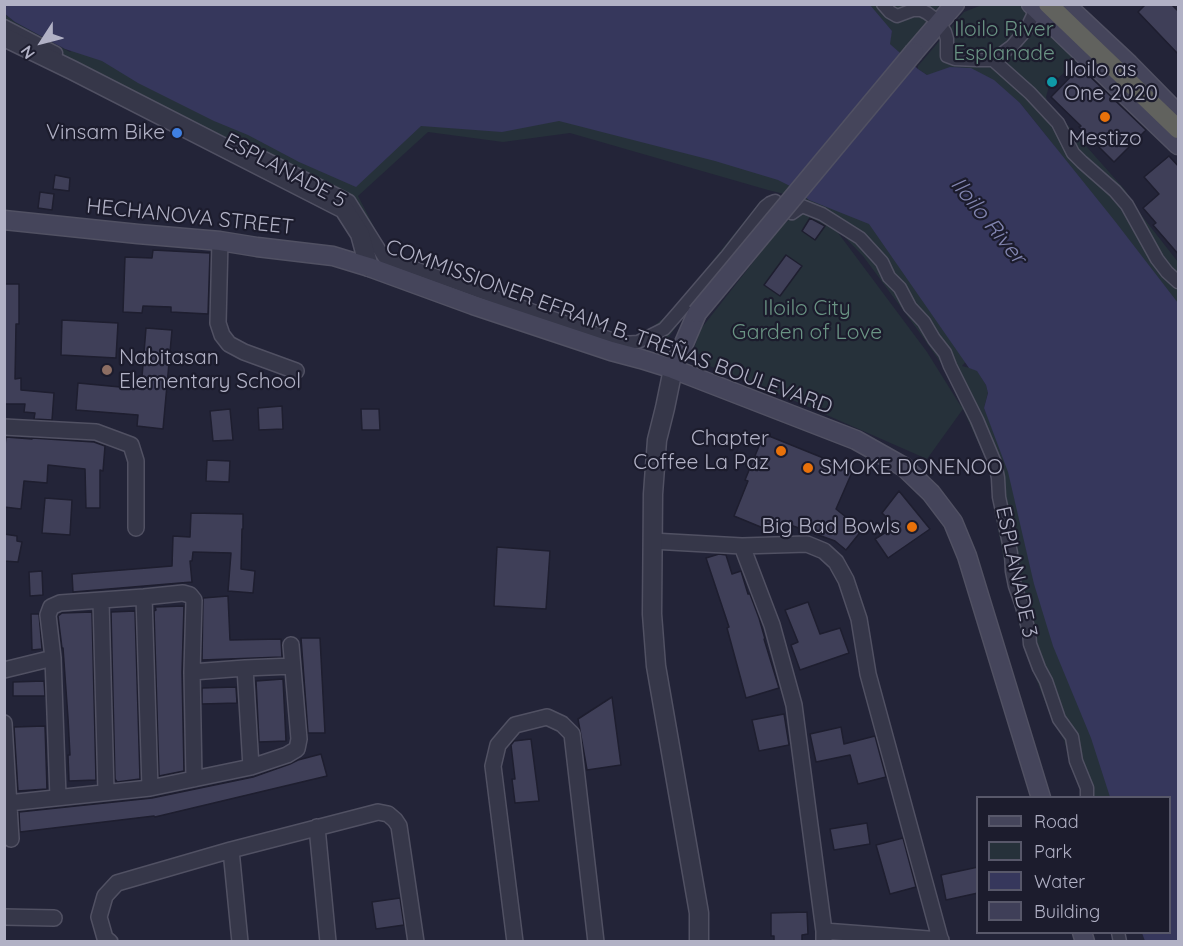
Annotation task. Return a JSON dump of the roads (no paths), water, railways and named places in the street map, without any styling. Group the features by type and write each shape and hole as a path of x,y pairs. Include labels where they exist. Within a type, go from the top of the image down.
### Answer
{"highway":[{"path":"1038,6 1179,129"}],"main road":[{"path":"673,369 697,313 955,4"},
{"path":"1065,4 1179,114"},
{"path":"1038,6 1179,145"},
{"name":"HECHANOVA STREET","path":"4,220 220,241 333,256 369,267"},
{"name":"COMMISSIONER EFRAIM B. TREÑAS BOULEVARD","path":"369,267 473,305 673,369 856,440 904,467 931,493 952,522 967,556 1040,796"}],"street":[{"path":"883,4 894,15 921,10 939,22 947,39 947,56 956,59 993,60 1026,30 1038,6"},
{"name":"ESPLANADE 5","path":"4,26 349,201 384,257 622,343 638,342 664,329 726,257 765,207 776,201 792,213"},
{"name":"COMMISSIONER EFRAIM B. TREÑAS BOULEVARD","path":"4,37 344,209 360,234 369,267"},
{"path":"993,60 1030,93 1058,123 1073,153 1127,205 1157,259 1179,282"},
{"name":"ESPLANADE 3","path":"792,213 802,206 822,214 860,238 882,262 889,277 900,288 910,307 924,322 945,353 995,464 999,497 1011,553 1012,571 1029,631 1030,644 1059,720 1072,737 1076,761 1087,788 1087,796"},
{"path":"220,241 218,323 222,335 229,344 244,352 296,371"},
{"path":"673,369 657,440 652,494 652,614 656,666 699,913 699,942"},
{"path":"4,427 96,432 131,446 136,461 136,528"},
{"path":"652,541 742,546 807,544 824,550 836,562 846,580 859,618 868,674 941,941 824,936 794,705 772,625 742,546"},
{"path":"58,797 53,658 48,615 51,607 60,603 183,593 190,595 194,600 192,672 194,779"},
{"path":"144,597 150,788"},
{"path":"101,601 106,792"},
{"path":"8,803 150,788 251,767 287,755 297,749 299,739 291,645"},
{"path":"4,670 53,658"},
{"path":"192,672 292,666"},
{"path":"245,668 251,767"},
{"path":"515,942 493,766 498,745 515,725 547,717 562,724 572,734 596,942"},
{"path":"4,723 11,839"},
{"path":"110,942 105,938 99,917 105,896 117,883 231,850 378,812 388,814 399,826 416,942"},
{"path":"318,827 328,942"},
{"path":"231,850 240,942"},
{"path":"4,917 54,918"}],"water":[{"name":"Iloilo River","path":"4,5 870,5 892,31 890,44 927,75 950,67 971,68 994,80 1020,103 1178,303 1178,941 1145,941 1142,934 1171,934 1171,796 1110,796 1091,738 1053,646 1034,584 1008,472 984,408 988,393 986,385 977,371 969,368 869,224 809,200 778,180 715,161 559,121 502,132 421,126 356,187 214,121 138,83 102,61 65,49 15,22 5,14"}],"place":[{"name":"Iloilo as One 2020","path":"1052,82"},
{"name":"Mestizo","path":"1105,117"},
{"name":"Vinsam Bike","path":"177,133"},
{"name":"Nabitasan Elementary School","path":"107,370"},
{"name":"Chapter Coffee La Paz","path":"781,451"},
{"name":"SMOKE DONENOO","path":"808,468"},
{"name":"Big Bad Bowls","path":"912,527"}],"park label":[{"name":"Iloilo River Esplanade","path":"1004,42"},
{"name":"Iloilo City Garden of Love","path":"807,321"}]}
